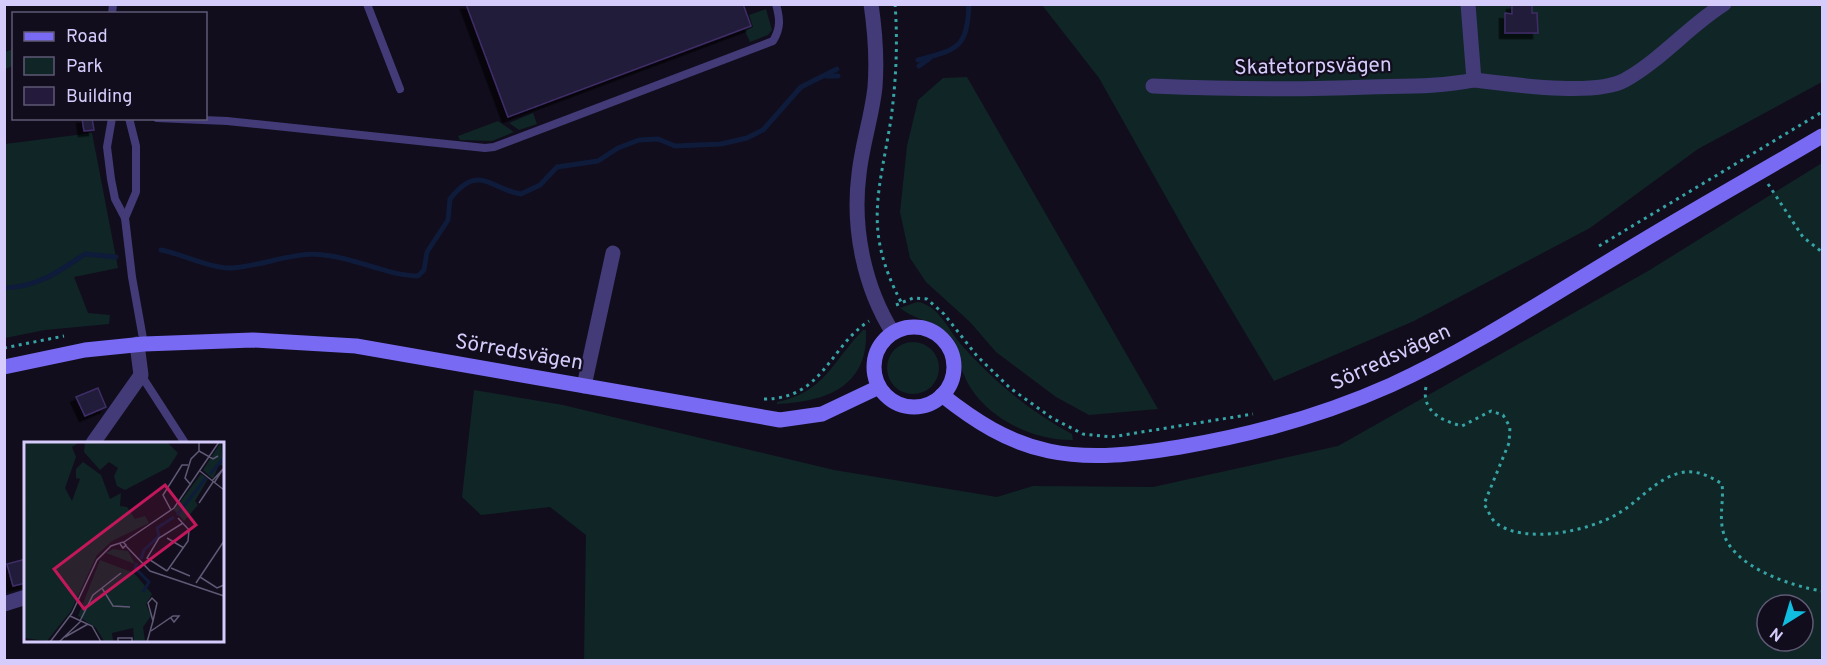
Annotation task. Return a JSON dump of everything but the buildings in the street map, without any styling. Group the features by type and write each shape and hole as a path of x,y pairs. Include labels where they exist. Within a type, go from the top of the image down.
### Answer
{"street":[{"path":"871,4 874,88 856,202 866,272 880,314 893,333"},
{"path":"1468,4 1474,80"},
{"name":"Skatetorpsvägen","path":"1153,86 1235,90 1345,88 1449,85 1474,80 1563,87 1610,86 1639,72 1724,4"},
{"name":"Sörredsvägen","path":"942,395 978,423 1026,445 1074,455 1102,456 1152,451 1250,433 1343,404 1470,345 1822,136"},
{"path":"584,386 614,253"},
{"path":"906,328 921,328 934,333 945,343 952,355 954,370 950,383 942,395 927,405 908,406 892,400 879,387 874,369 875,357 884,341 893,333 906,328"},
{"name":"Sörredsvägen","path":"4,367 85,350 140,344 243,340 356,346 754,417 792,420 822,414 879,387"},
{"path":"94,442 141,375 140,344"},
{"path":"4,604 24,598"}],"lane":[{"path":"367,4 400,89"},
{"path":"192,120 494,147 773,41 780,19 776,4"},
{"path":"112,120 107,147 115,199 126,218 140,344"},
{"path":"126,218 136,192 136,146 130,120"},
{"path":"141,375 184,442"}],"path":[{"path":"895,4 896,82 879,181 876,215 884,261 901,302"},
{"path":"1593,250 1822,112"},
{"path":"1761,172 1803,237 1822,252"},
{"path":"758,399 780,398 807,387 824,373 854,333 901,302 920,297 927,299 944,314 977,356 1010,388 1052,418 1083,434 1111,436 1260,412"},
{"path":"1431,365 1424,396 1432,414 1447,422 1462,426 1491,411 1503,415 1510,427 1509,443 1484,504 1494,522 1506,530 1544,535 1575,530 1617,515 1659,484 1679,473 1706,474 1722,484 1723,532 1731,549 1760,570 1785,583 1822,591"}],"green space":[{"path":"1042,5 1822,5 1822,82 1698,149 1590,228 1414,321 1274,381 1193,245 1099,78"},
{"path":"766,9 772,30 768,35 750,42 745,31 753,27 749,15"},
{"path":"12,49 12,66 5,69 5,52"},
{"path":"967,77 1158,409 1089,415 1056,397 996,352 970,322 926,282 910,258 900,212 907,146 918,100 943,78"},
{"path":"533,113 537,124 519,130 509,123"},
{"path":"498,121 514,132 492,141 460,140 458,136"},
{"path":"92,133 118,268 74,277 88,313 110,315 109,324 45,330 5,338 5,144"},
{"path":"1822,163 1822,660 584,660 586,535 550,507 481,515 462,497 474,390 563,405 834,470 997,497 1033,486 1153,487 1338,446 1648,271"},
{"path":"917,302 936,312 959,342 997,381 1026,405 1072,434 1073,440 1040,436 1009,423 994,413 982,402 964,375 957,346 951,337 933,324 900,308"},
{"path":"863,330 866,330 865,349 860,365 852,378 841,388 812,400 777,404 777,402 806,391 817,383"},
{"path":"913,342 923,344 931,350 937,358 939,368 937,378 931,386 923,392 913,394 903,392 895,386 889,378 887,368 889,358 895,350 903,344"}],"waterway":[{"path":"918,60 943,53 958,45 966,30 969,4"},
{"path":"919,66 930,58"},
{"path":"161,250 224,268 255,265 313,254 348,259 394,273 418,276 424,270 427,252 448,220 450,199 469,182 485,181 521,194 540,185 557,167 598,161 618,148 639,140 658,139 675,146 721,144 747,138 763,130 801,87 837,69"},
{"path":"826,76 838,76"},
{"path":"4,288 37,282 85,254 116,257"}]}
